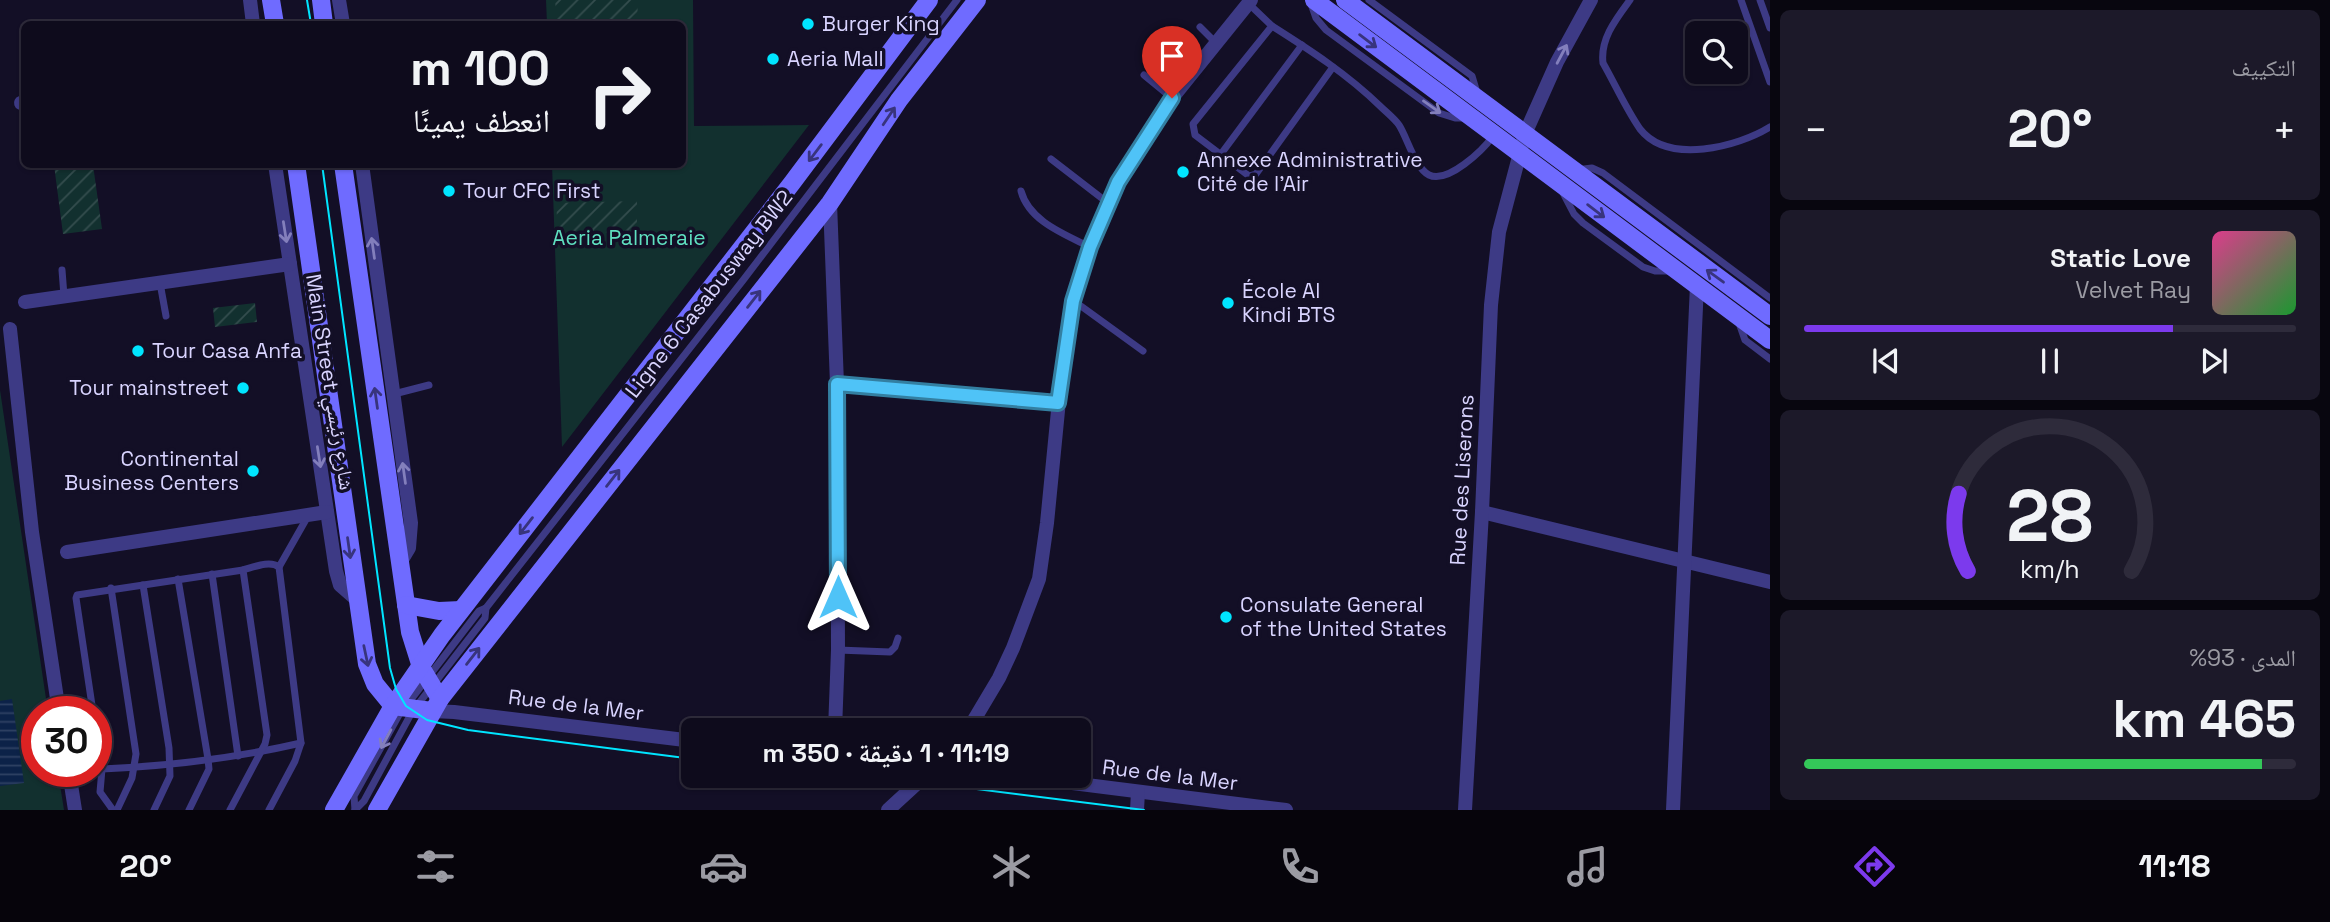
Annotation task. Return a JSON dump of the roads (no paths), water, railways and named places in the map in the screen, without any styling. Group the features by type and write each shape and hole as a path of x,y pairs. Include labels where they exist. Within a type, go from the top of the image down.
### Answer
{"main road":[{"path":"271,0 274,21"},
{"path":"321,0 324,21"},
{"path":"377,810 461,610 786,192 929,0"},
{"path":"334,810 403,708 430,688 830,203 899,100 976,0"},
{"path":"1312,0 1770,340"},
{"path":"1345,0 1770,316"},
{"name":"Main Street شارع رئيسي","path":"297,168 367,664 375,684 403,708"},
{"name":"Main Street شارع رئيسي","path":"344,168 406,606 413,644 430,688"},
{"path":"406,606 428,610 461,610"},
{"path":"403,708 430,688"}],"street":[{"path":"250,0 253,21"},
{"path":"340,0 343,21"},
{"path":"975,718 1013,648 1039,579 1058,403 1073,301 1090,247 1118,182 1172,98 1250,1"},
{"name":"Rue des Liserons","path":"1465,810 1482,512 1490,305 1499,232 1525,134 1557,62 1589,1"},
{"name":"Main Street شارع رئيسي","path":"276,168 337,578 344,591 356,599"},
{"name":"Main Street شارع رئيسي","path":"363,168 411,530 409,548 400,562"},
{"path":"830,203 837,384 838,650 835,718"},
{"path":"25,302 290,264"},
{"path":"1673,810 1697,285"},
{"path":"10,329 32,532 57,696"},
{"path":"837,384 1058,403"},
{"path":"67,552 327,512"},
{"path":"1482,512 1770,582"},
{"name":"Rue de la Mer","path":"430,688 454,712 681,740"},
{"name":"Rue de la Mer","path":"1091,786 1286,810"},
{"path":"71,787 75,810"},
{"path":"888,810 912,788"},
{"path":"1137,810 1138,792"}],"lane":[{"name":"Ligne 6 Casabusway BW2","path":"430,688 485,618 486,608 744,279 957,0"},
{"path":"1369,0 1472,76 1476,82 1479,100"},
{"path":"1630,0 1604,42 1602,52 1603,63 1641,131 1664,145 1689,149 1716,148 1743,141 1770,127"},
{"path":"1741,0 1770,82"},
{"path":"1760,0 1770,28"},
{"path":"1250,1 1272,26 1355,82 1398,124 1421,168 1429,175 1440,177 1451,173 1487,146 1494,135"},
{"path":"1272,26 1193,124 1195,135 1249,176 1256,174 1333,67"},
{"path":"1200,27 1216,43"},
{"path":"1221,154 1302,45"},
{"path":"1144,75 1172,98"},
{"path":"1051,159 1108,203"},
{"path":"1574,171 1586,167 1603,173 1770,298"},
{"path":"1021,191 1027,207 1039,218 1090,247"},
{"path":"62,270 65,296"},
{"path":"160,283 166,316"},
{"path":"1073,301 1143,351"},
{"path":"1738,316 1739,328 1745,340 1770,359"},
{"path":"393,394 429,385"},
{"path":"269,810 295,761 301,743 279,567 309,515"},
{"path":"91,696 76,598 80,593 268,564 279,567"},
{"path":"230,810 265,744 267,735 243,569"},
{"path":"212,574 238,756"},
{"path":"177,579 208,759 208,769 189,810"},
{"path":"143,585 170,776 154,810"},
{"path":"100,787 100,792 115,810 134,768 136,754 111,588"},
{"path":"838,650 886,653 895,647 898,638"},
{"path":"355,810 354,796 403,708"},
{"path":"112,769 238,756 301,743"}],"water":[{"path":"12,699 21,762 21,783 0,786 0,701"}],"tram line":[{"path":"307,0 310,21"},
{"path":"323,168 390,668 396,689 406,706 427,720 468,730 681,757"},
{"path":"969,788 1144,810"}],"place":[{"name":"Burger King","path":"808,24"},
{"name":"Aeria Mall","path":"773,59"},
{"name":"Annexe Administrative Cité de l'Air","path":"1183,172"},
{"name":"Tour CFC First","path":"449,191"},
{"name":"École Al Kindi BTS","path":"1228,303"},
{"name":"Tour Casa Anfa","path":"138,351"},
{"name":"Tour mainstreet","path":"243,388"},
{"name":"Continental Business Centers","path":"253,471"},
{"name":"Consulate General of the United States","path":"1226,617"}],"park label":[{"name":"Aeria Palmeraie","path":"629,238"}]}
